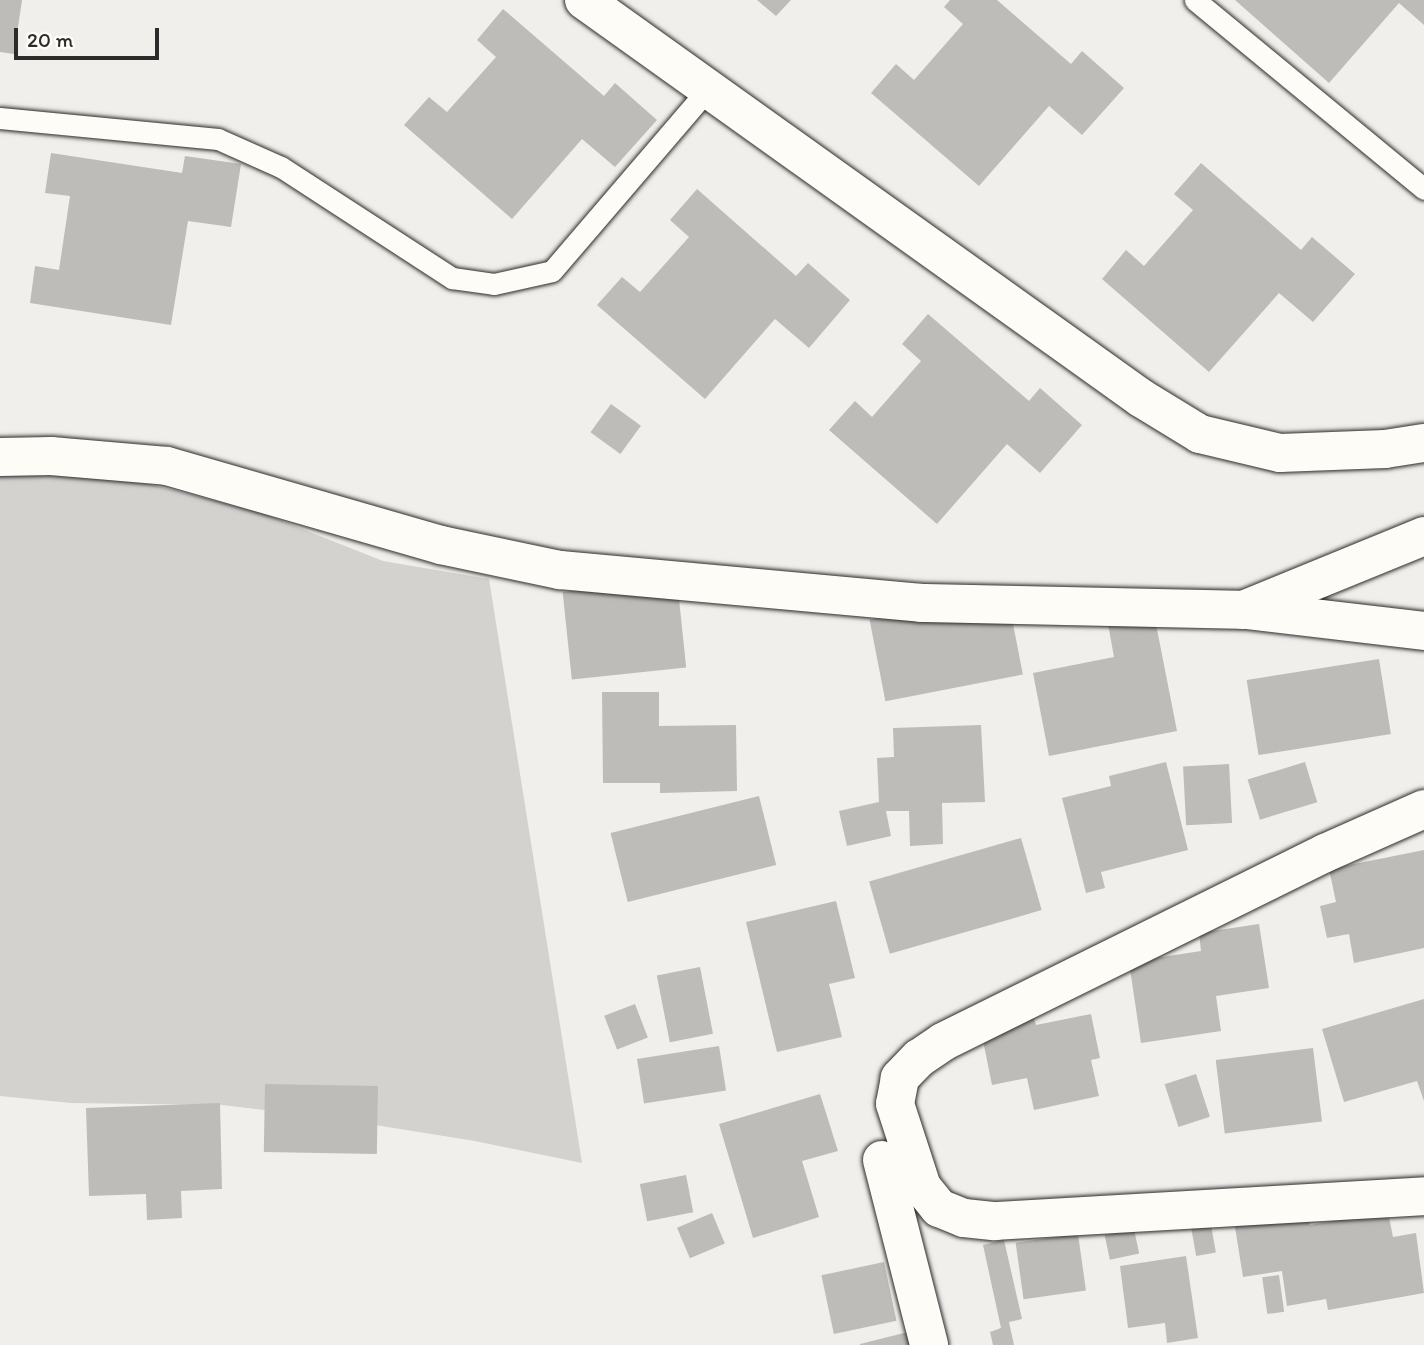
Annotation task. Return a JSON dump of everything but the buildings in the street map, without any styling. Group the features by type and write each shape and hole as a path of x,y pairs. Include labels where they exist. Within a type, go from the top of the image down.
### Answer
{"street":[{"path":"584,0 1141,398 1200,434 1280,453 1385,449 1424,443"},
{"path":"0,457 51,456 167,466 441,545 559,570 921,603 1243,610 1422,640"},
{"path":"1243,610 1424,537"},
{"path":"1424,809 1325,853 943,1042 919,1058 900,1078 895,1104 922,1187 939,1208 964,1218 995,1221 1424,1195"},
{"path":"882,1160 929,1345"}],"lane":[{"path":"1195,0 1424,189"},
{"path":"0,118 218,139 281,167 452,278 494,284 552,271 708,89"}],"shaded area":[{"path":"0,476 118,476 262,513 383,561 489,579 582,1163 475,1141 331,1118 222,1105 71,1103 0,1096"}]}
